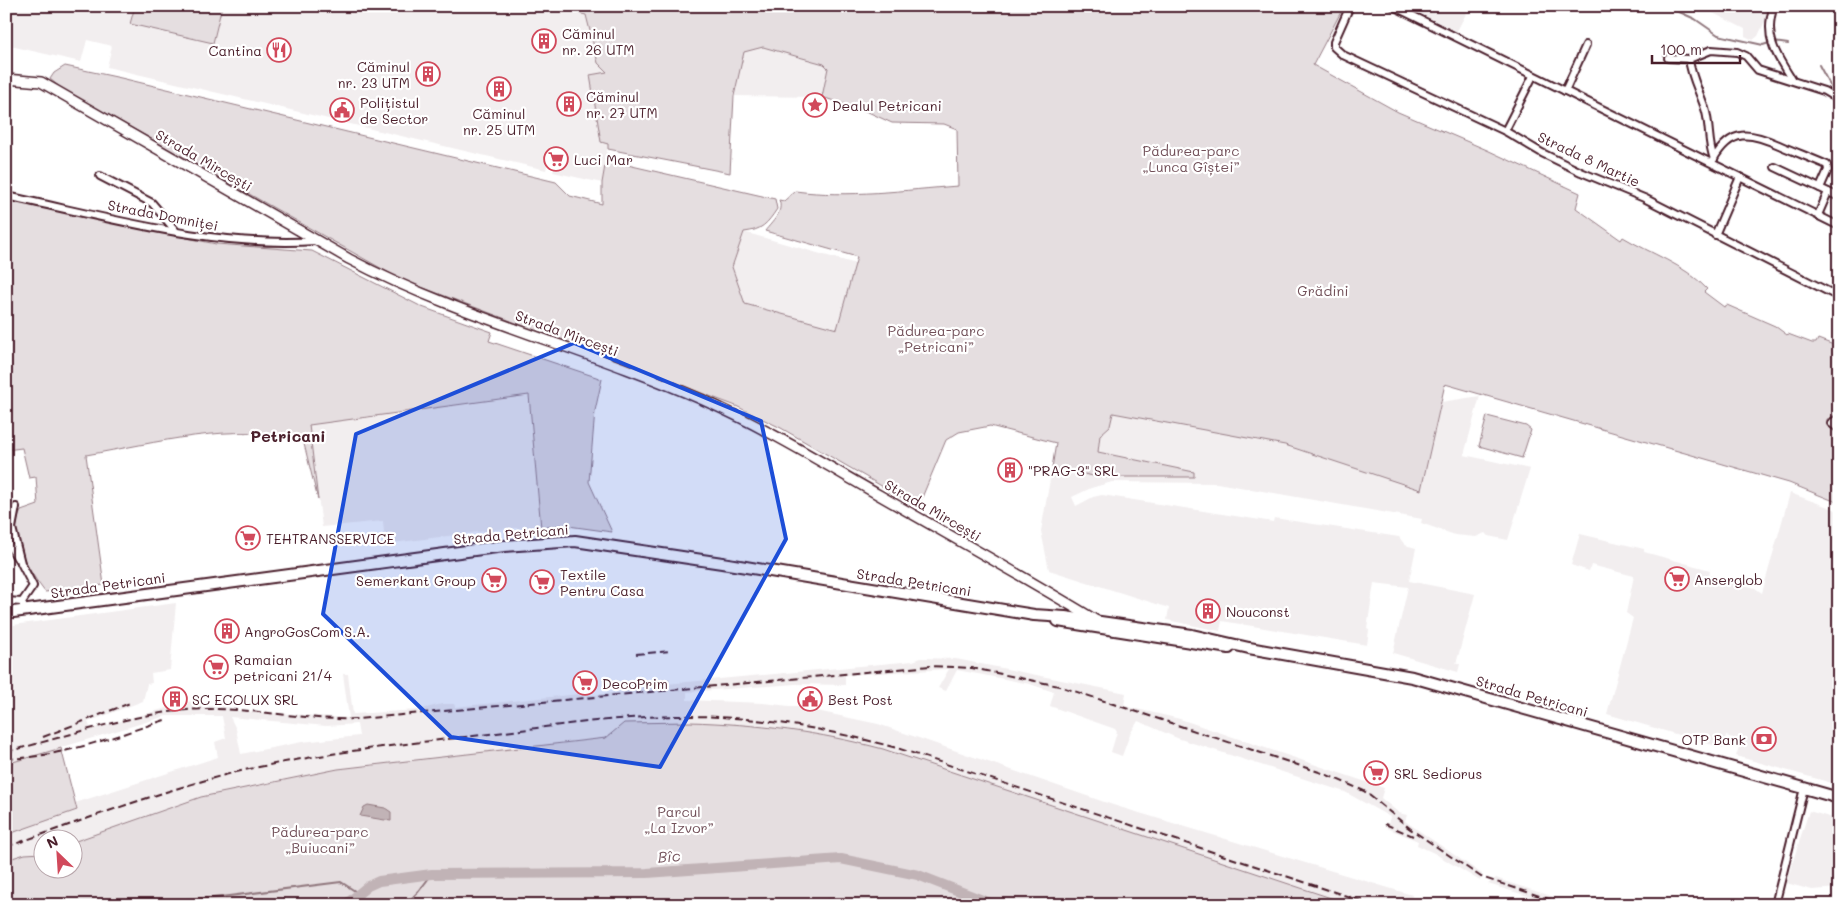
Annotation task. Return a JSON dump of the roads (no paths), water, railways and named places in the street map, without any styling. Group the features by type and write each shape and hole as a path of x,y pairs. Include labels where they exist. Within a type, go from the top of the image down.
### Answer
{"main road":[{"name":"Strada Mircești","path":"6,79 42,82 317,241 387,279 441,302 638,374 731,414 1011,569 1112,631"},
{"name":"Strada Petricani","path":"6,613 24,606 504,546 575,541 722,563 1046,617 1097,621 1192,635 1249,648 1412,677 1839,798"},
{"name":"Strada Petricani","path":"1046,617 1063,623 1213,647 1249,648"}],"street":[{"name":"Strada 8 Martie","path":"1350,6 1334,42 1336,49 1358,63 1505,131 1542,153 1644,198 1839,297"},
{"path":"1393,6 1533,76 1713,161 1740,177 1839,226"},
{"path":"1774,6 1769,25 1773,51 1792,80"},
{"path":"1565,91 1586,45"},
{"path":"1668,58 1689,59 1711,50 1730,51 1746,56 1758,70 1824,91 1839,100"},
{"path":"1689,59 1693,79 1706,114 1708,141 1713,161"},
{"path":"1505,131 1533,76"},
{"path":"1713,161 1723,146 1733,138 1741,135 1759,136 1827,165 1828,170 1820,188"},
{"path":"1775,167 1839,197"},
{"path":"100,176 152,203 174,230"},
{"path":"1715,235 1740,177"},
{"path":"1818,215 1828,192"},
{"name":"Strada Domniței","path":"6,196 223,240 263,242 317,241"},
{"path":"1839,418 1830,422 1839,429"},
{"path":"16,507 12,528 21,563"},
{"path":"6,540 33,586 24,606 6,601"},
{"path":"1775,905 1804,788"}],"waterway":[{"path":"1666,6 1695,19 1718,35 1763,45 1769,43"},
{"path":"1774,42 1788,44"},
{"path":"1819,65 1834,93 1839,96"},
{"name":"Bîc","path":"345,905 368,886 379,881 432,874 647,873 841,859 918,875 995,905"},
{"path":"405,905 432,874"},
{"path":"18,905 213,898 341,882 358,893"}],"railway":[{"path":"636,654 670,651"},
{"path":"6,752 96,727 187,710 251,711 315,718 358,719 931,666 972,668 1059,686 1325,774 1364,791 1412,830"},
{"path":"637,683 672,680"},
{"path":"43,737 130,703"},
{"path":"6,847 185,786 245,770 306,758 587,722 660,716 739,718 792,725 897,748 1374,905"},
{"path":"6,759 68,750 168,719"},
{"path":"1385,824 1413,836"},
{"path":"1406,826 1481,877 1567,905"}],"place":[{"name":"Căminul nr. 26 UTM","path":"544,41"},
{"name":"Cantina","path":"279,50"},
{"name":"Căminul nr. 23 UTM","path":"428,74"},
{"name":"Căminul nr. 25 UTM","path":"499,89"},
{"name":"Căminul nr. 27 UTM","path":"569,104"},
{"name":"Dealul Petricani","path":"815,105"},
{"name":"Polițistul de Sector","path":"342,110"},
{"name":"Luci Mar","path":"556,159"},
{"name":"\"PRAG-3\" SRL","path":"1010,470"},
{"name":"TEHTRANSSERVICE","path":"248,538"},
{"name":"Anserglob","path":"1677,579"},
{"name":"Semerkant Group","path":"494,580"},
{"name":"Textile Pentru Casa","path":"542,582"},
{"name":"Nouconst","path":"1208,611"},
{"name":"AngroGosCom S.A.","path":"227,631"},
{"name":"Ramaian petricani 21/4","path":"216,667"},
{"name":"DecoPrim","path":"585,683"},
{"name":"SC ECOLUX SRL","path":"175,699"},
{"name":"Best Post","path":"810,699"},
{"name":"OTP Bank","path":"1764,739"},
{"name":"SRL Sediorus","path":"1376,773"}],"district":[{"name":"Petricani","path":"288,435"}],"park label":[{"name":"Pădurea-parc „Lunca Gîștei”","path":"1191,158"},
{"name":"Grădini","path":"1323,290"},
{"name":"Pădurea-parc „Petricani”","path":"936,338"},
{"name":"Parcul „La Izvor”","path":"679,820"},
{"name":"Pădurea-parc „Buiucani”","path":"320,840"}]}
